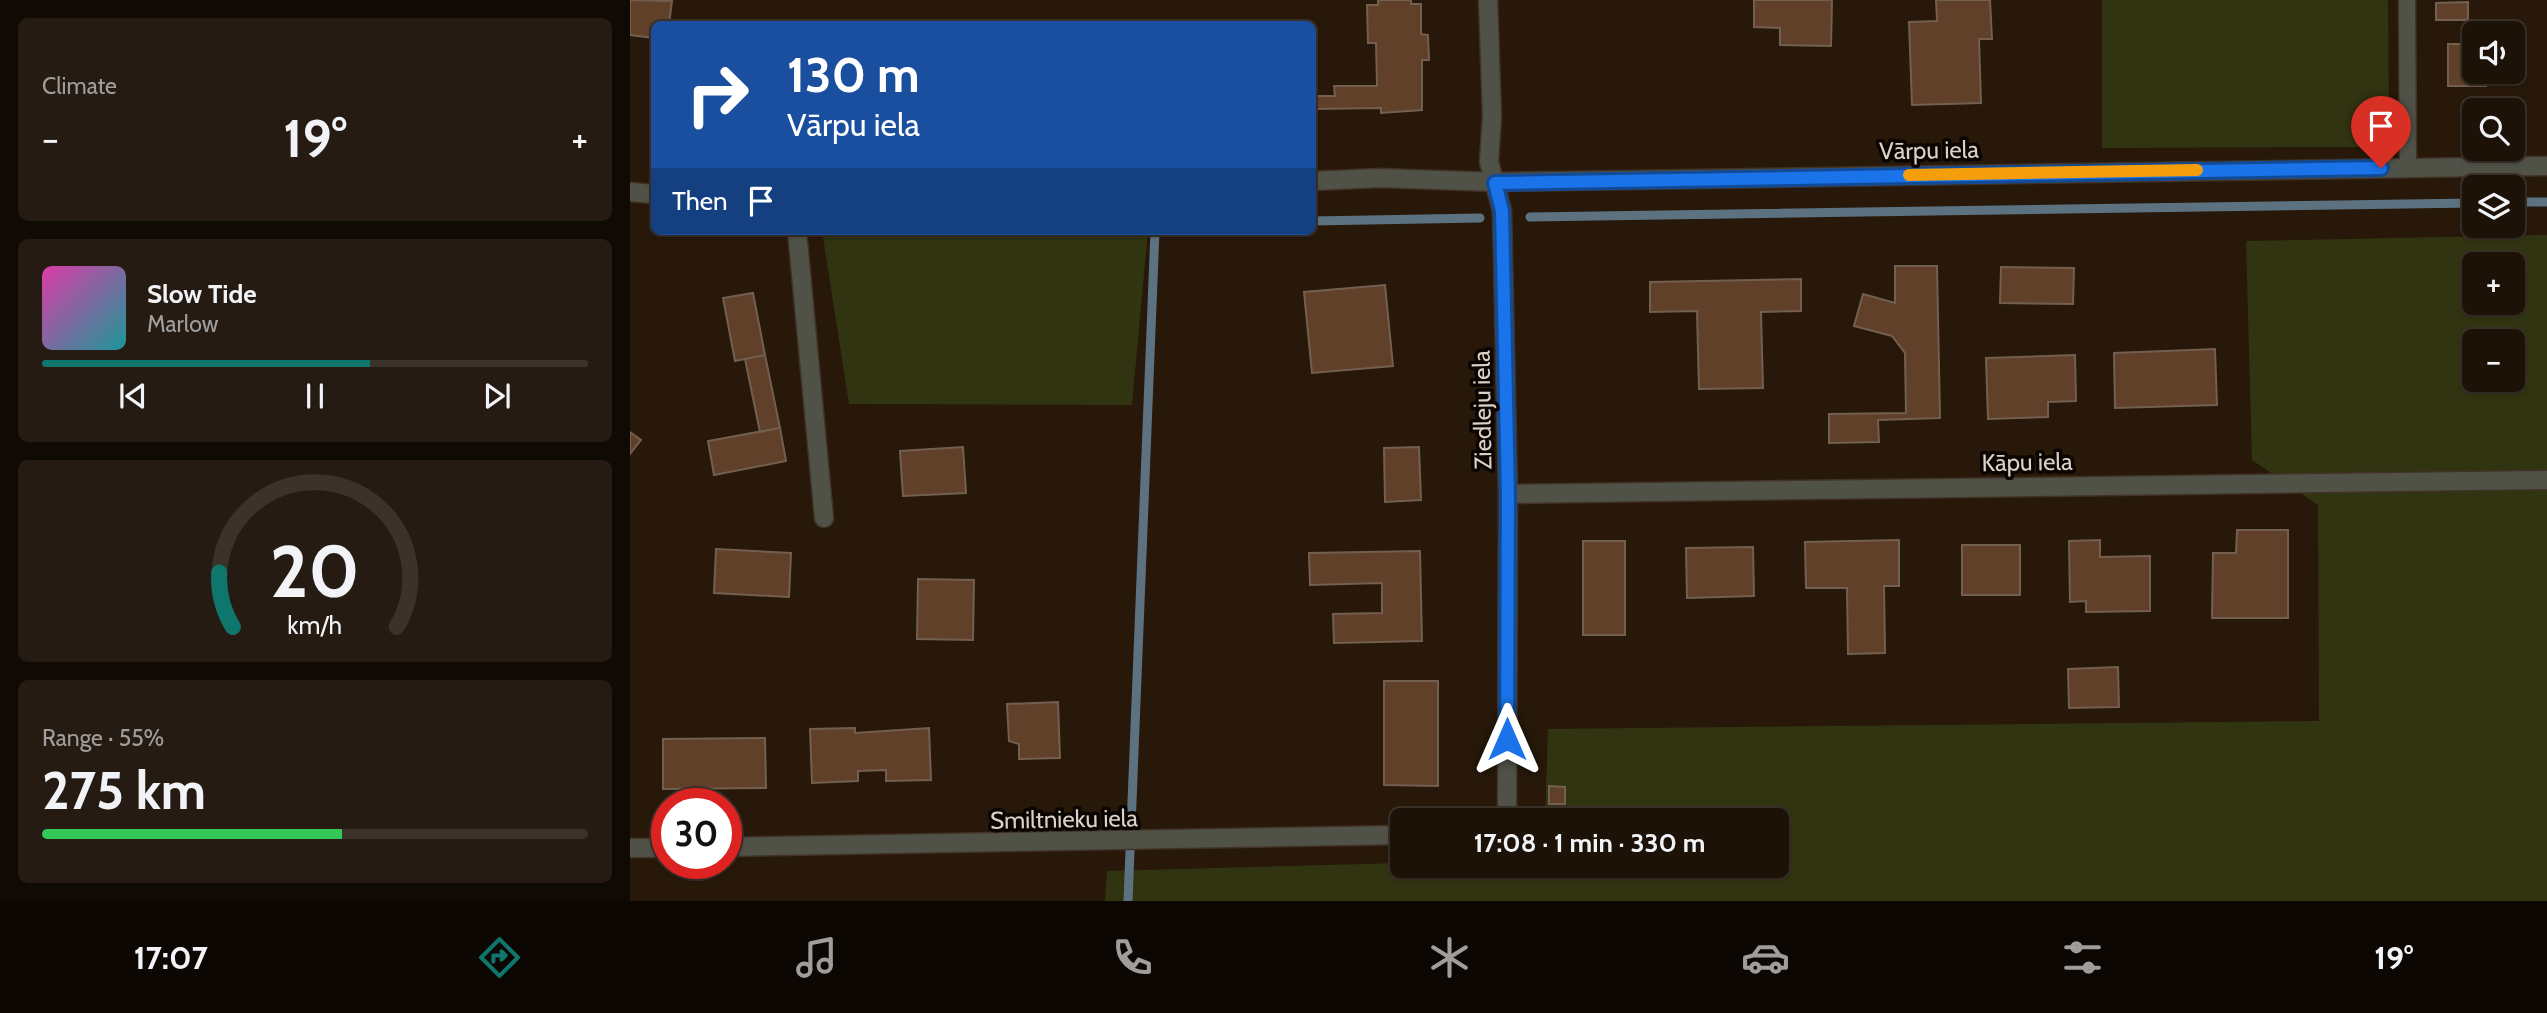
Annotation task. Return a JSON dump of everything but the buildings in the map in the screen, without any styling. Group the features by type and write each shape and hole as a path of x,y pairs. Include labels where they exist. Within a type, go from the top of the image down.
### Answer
{"street":[{"name":"Ziedleju iela","path":"1488,0 1492,116 1489,162 1502,211 1508,494 1507,808"},
{"name":"Vārpu iela","path":"1316,181 1380,178 1495,183 2547,166"},
{"path":"630,192 651,194"},
{"path":"797,235 824,518"},
{"name":"Kāpu iela","path":"1508,494 2547,480"},
{"name":"Smiltnieku iela","path":"742,847 1390,835"},
{"path":"630,848 651,848"}],"lane":[{"path":"2407,0 2408,167"}],"green space":[{"path":"2102,0 2388,0 2389,124 2378,147 2102,148"},
{"path":"823,235 1148,235 1132,405 849,404"},
{"path":"2525,235 2547,235 2547,901 1105,901 1107,871 1390,863 1390,878 1789,878 1789,808 1545,808 1548,729 2319,721 2318,505 2252,460 2246,241 2525,238"}],"waterway":[{"path":"2525,202 2547,202"},
{"path":"1530,217 2462,203"},
{"path":"1316,221 1480,218"},
{"path":"1128,901 1155,235"}],"slow traffic":[{"path":"1909,175 2197,170"}],"route":[{"path":"1507,739 1507,442 1502,211 1495,183 2381,168"}]}
